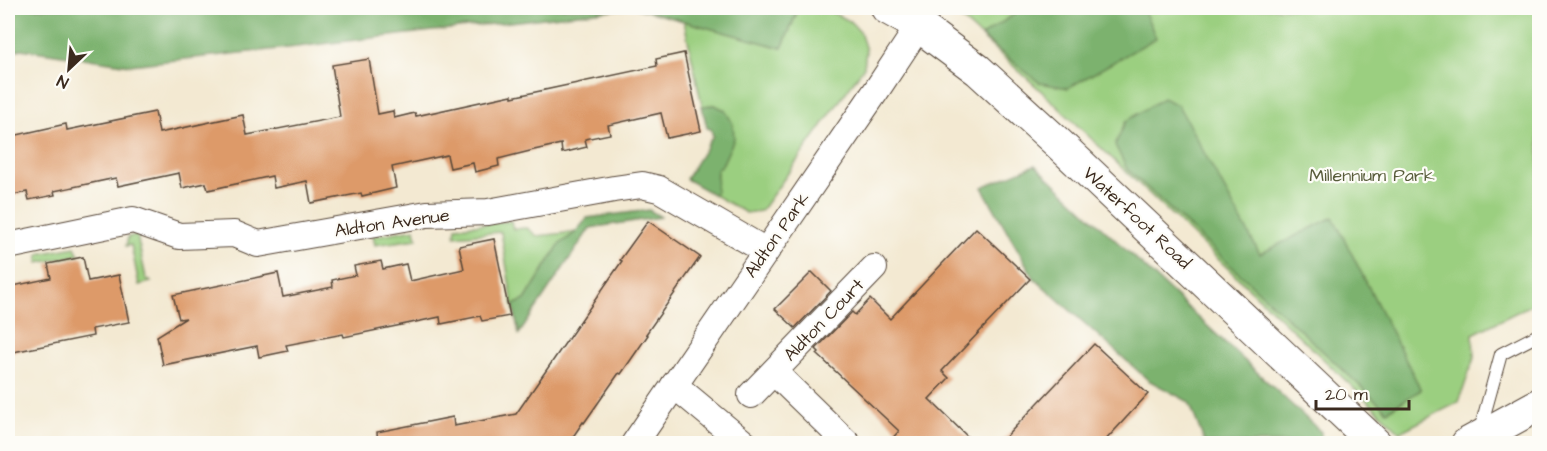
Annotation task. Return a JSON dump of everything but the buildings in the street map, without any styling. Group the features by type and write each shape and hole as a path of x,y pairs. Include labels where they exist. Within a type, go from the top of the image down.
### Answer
{"street":[{"name":"Waterfoot Road","path":"887,8 978,70 1377,444"},
{"name":"Aldton Park","path":"634,444 876,92 918,27"},
{"name":"Aldton Avenue","path":"8,246 133,220 179,236 234,234 258,244 427,214 488,212 642,185 658,189 766,251"},
{"name":"Aldton Court","path":"752,395 874,268"},
{"name":"Aldton Court","path":"774,372 848,444"},
{"path":"674,385 745,444"},
{"path":"1473,440 1539,404"}],"lane":[{"path":"1473,440 1501,354 1539,334"}],"green space":[{"path":"8,8 629,8 130,65 21,49 8,54"},
{"path":"636,8 792,8 797,12 782,48"},
{"path":"792,8 822,8 850,21 860,32 866,50 864,67 761,211 746,213 714,195 717,170 723,163 715,105 702,106 684,21 782,48 797,13"},
{"name":"Millennium Park","path":"949,8 1539,8 1539,301 1473,334 1474,358 1459,402 1400,432 1039,89"},
{"path":"1024,8 1143,8 1156,38 1068,88 1040,83 981,36"},
{"path":"1163,98 1178,105 1260,254 1333,217 1421,390 1387,411 1127,169 1115,145 1126,121"},
{"path":"715,105 725,110 733,124 734,139 723,163 717,170 714,195 686,179 713,136 711,129 707,128 702,106"},
{"path":"1035,165 1321,432 1321,443 1205,443 1189,402 1148,380 1034,278 982,187"},
{"path":"649,210 661,217 590,228 519,334 513,305 525,300 559,245 576,232 587,218"},
{"path":"511,221 513,229 527,228 537,236 576,232 559,245 525,300 513,305 501,232 455,236 456,227"},
{"path":"415,229 417,239 375,245 373,236"},
{"path":"137,235 146,278 151,282 139,285 131,245 126,246 128,237"},
{"path":"75,247 79,255 38,263 39,254"}]}
